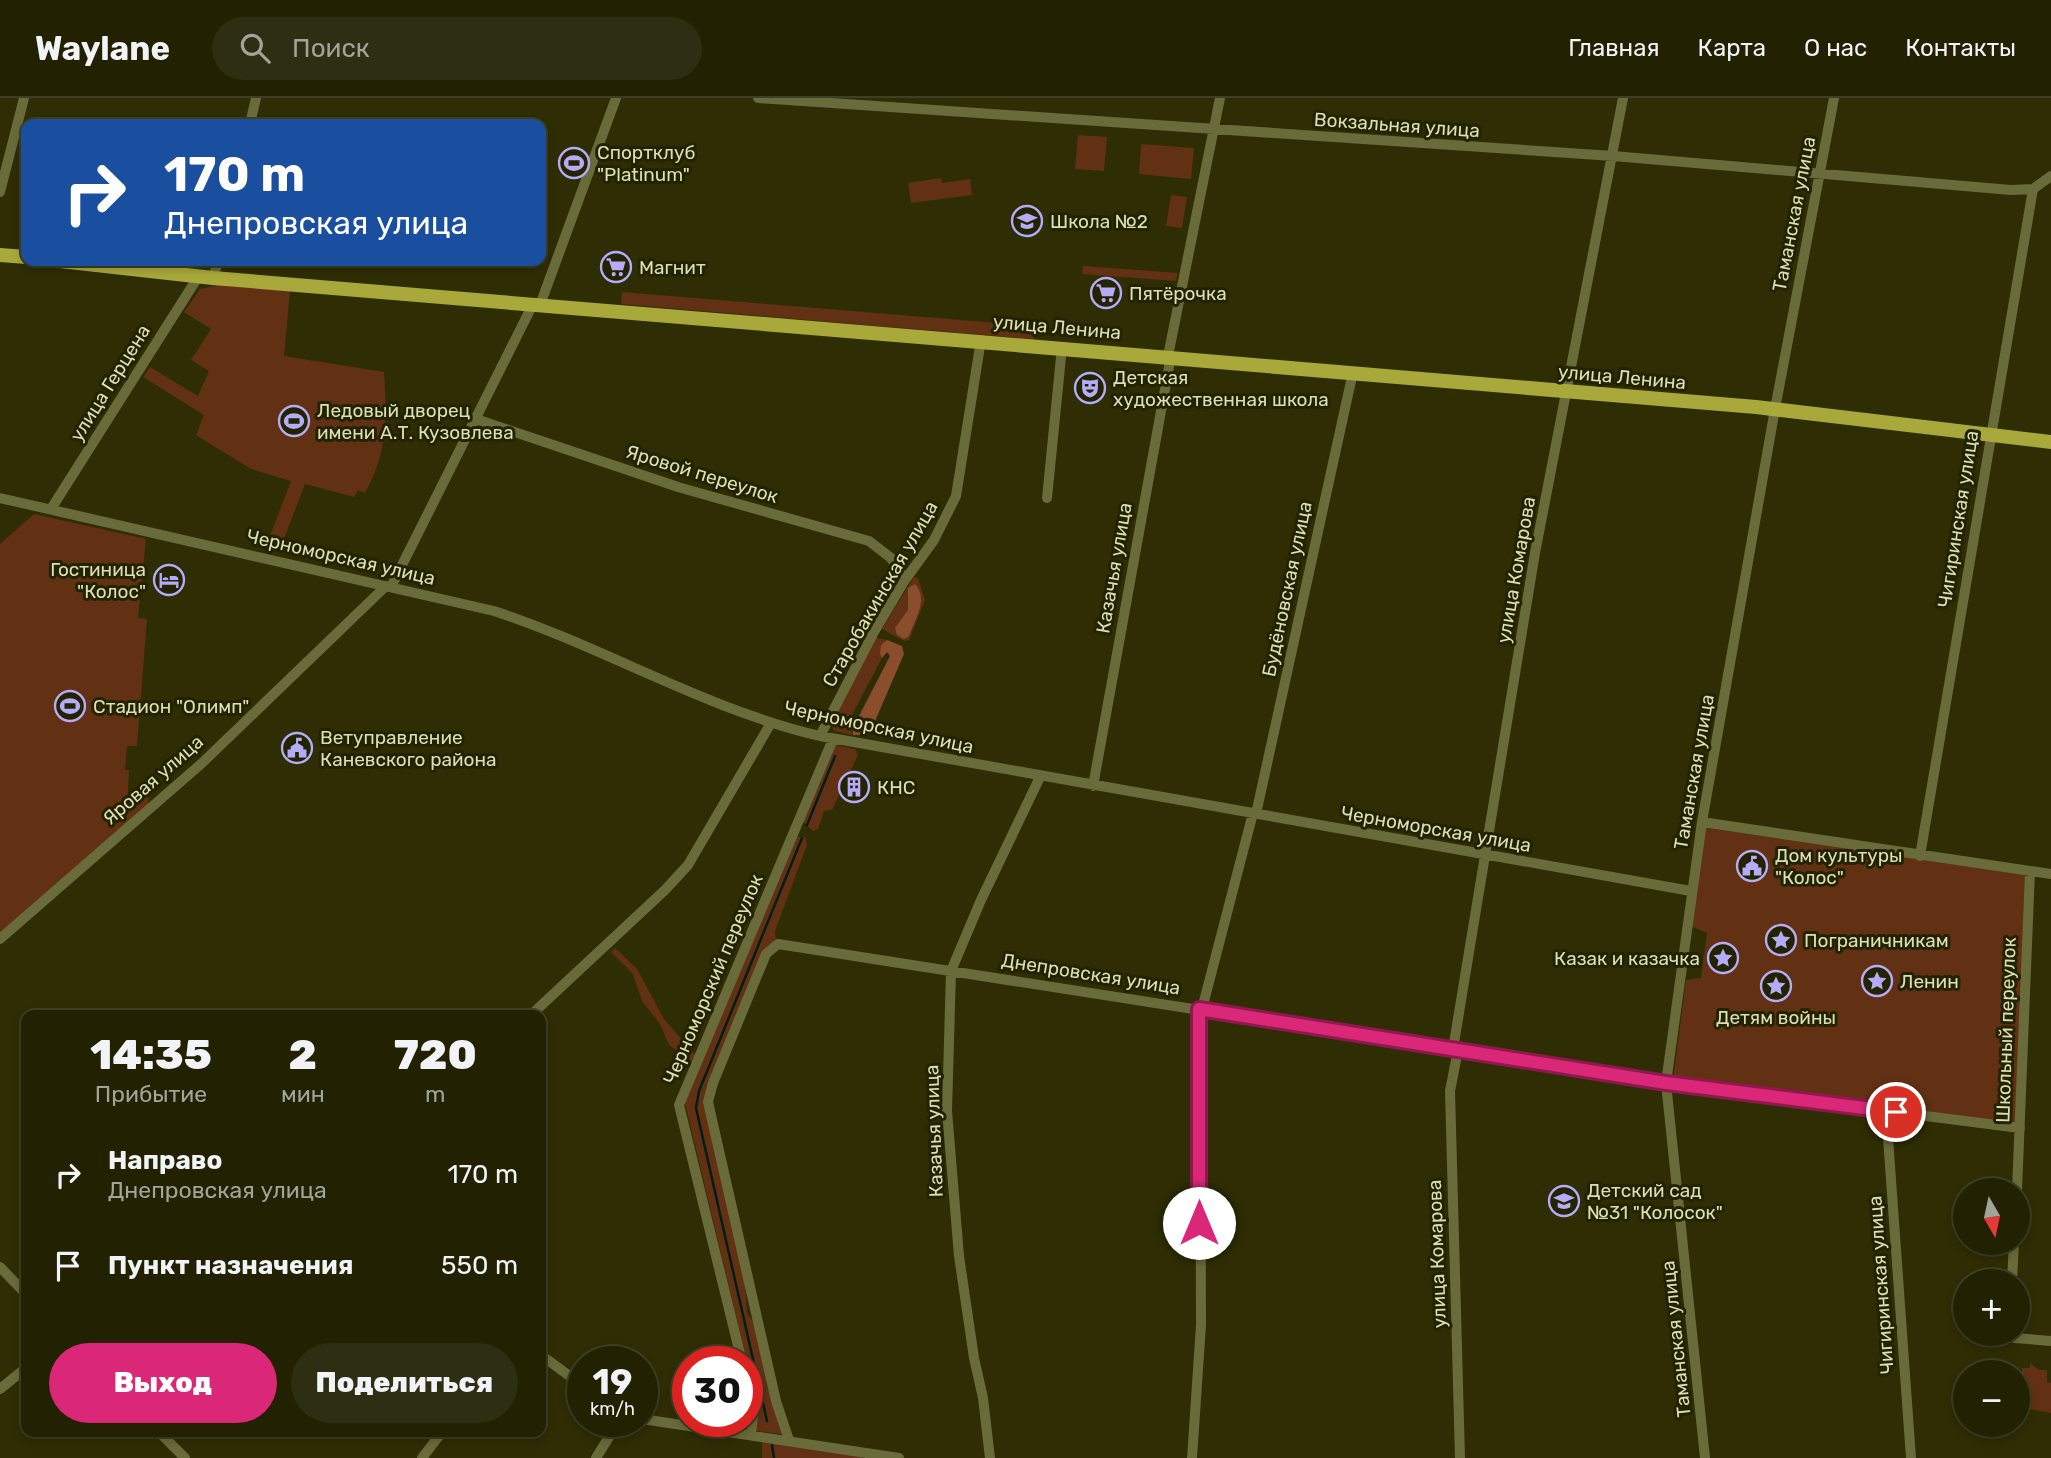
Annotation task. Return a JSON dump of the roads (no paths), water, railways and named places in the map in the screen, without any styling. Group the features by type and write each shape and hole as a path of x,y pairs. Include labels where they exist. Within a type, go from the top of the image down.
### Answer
{"main road":[{"path":"0,255 21,257"},
{"name":"улица Ленина","path":"106,266 214,278 1062,347 1775,409 2051,442"}],"street":[{"path":"0,192 24,98"},
{"path":"251,119 256,98"},
{"name":"Яровая улица","path":"0,939 201,764 389,586 536,304 616,98"},
{"name":"Вокзальная улица","path":"758,98 1613,156 2011,190 2033,189"},
{"name":"Казачья улица","path":"1093,786 1169,356 1220,98"},
{"name":"улица Комарова","path":"1460,1458 1450,1091 1484,855 1535,553 1569,392 1623,98"},
{"name":"Таманская улица","path":"1705,1458 1666,1083 1702,822 1775,409 1834,98"},
{"path":"2033,189 2051,176"},
{"name":"Чигиринская улица","path":"1920,856 2033,189"},
{"path":"214,278 217,266"},
{"name":"улица Герцена","path":"51,509 198,276"},
{"name":"Старобакинская улица","path":"820,736 905,580 934,540 956,496 981,341"},
{"path":"1047,498 1062,347"},
{"name":"Будёновская улица","path":"1192,1458 1201,1325 1201,1009 1254,813 1353,372"},
{"name":"Яровой переулок","path":"476,419 678,487 869,541 891,558 905,580"},
{"name":"Черноморская улица","path":"0,498 514,617 771,723 820,736 1691,891"},
{"path":"536,1010 665,890 688,865 771,723"},
{"name":"Черноморский переулок","path":"738,1346 680,1105 833,739"},
{"name":"Казачья улица","path":"990,1458 983,1398 974,1358 959,1256 947,1111 951,971 981,900 1040,777"},
{"path":"1702,822 2051,874"},
{"name":"Школьный переулок","path":"2018,1178 2030,871"},
{"name":"Днепровская улица","path":"789,1440 776,1401 708,1102 713,1083 766,954 781,943 1666,1083 2020,1128"},
{"name":"Чигиринская улица","path":"1886,1110 1911,1458"},
{"path":"0,1266 21,1289"},
{"path":"2030,1339 2051,1341"},
{"path":"546,1359 567,1374"},
{"path":"0,1389 21,1372"},
{"path":"164,1437 185,1458"},
{"path":"422,1458 438,1437"},
{"path":"596,1458 609,1437"},
{"path":"763,1437 899,1458"}],"waterway":[{"path":"807,825 835,756"},
{"path":"767,1421 696,1108 699,1091 802,838"},
{"path":"772,1445 774,1458"}],"place":[{"name":"Спортклуб \"Platinum\"","path":"574,163"},
{"name":"Школа №2","path":"1027,221"},
{"name":"Магнит","path":"616,267"},
{"name":"Пятёрочка","path":"1106,293"},
{"name":"Детская художественная школа","path":"1090,388"},
{"name":"Ледовый дворец имени А.Т. Кузовлева","path":"294,421"},
{"name":"Гостиница \"Колос\"","path":"169,580"},
{"name":"Стадион \"Олимп\"","path":"70,706"},
{"name":"Ветуправление Каневского района","path":"297,748"},
{"name":"КНС","path":"854,787"},
{"name":"Дом культуры \"Колос\"","path":"1752,866"},
{"name":"Пограничникам","path":"1781,940"},
{"name":"Казак и казачка","path":"1723,958"},
{"name":"Ленин","path":"1877,981"},
{"name":"Детям войны","path":"1776,986"},
{"name":"Детский сад №31 \"Колосок\"","path":"1564,1201"}]}
